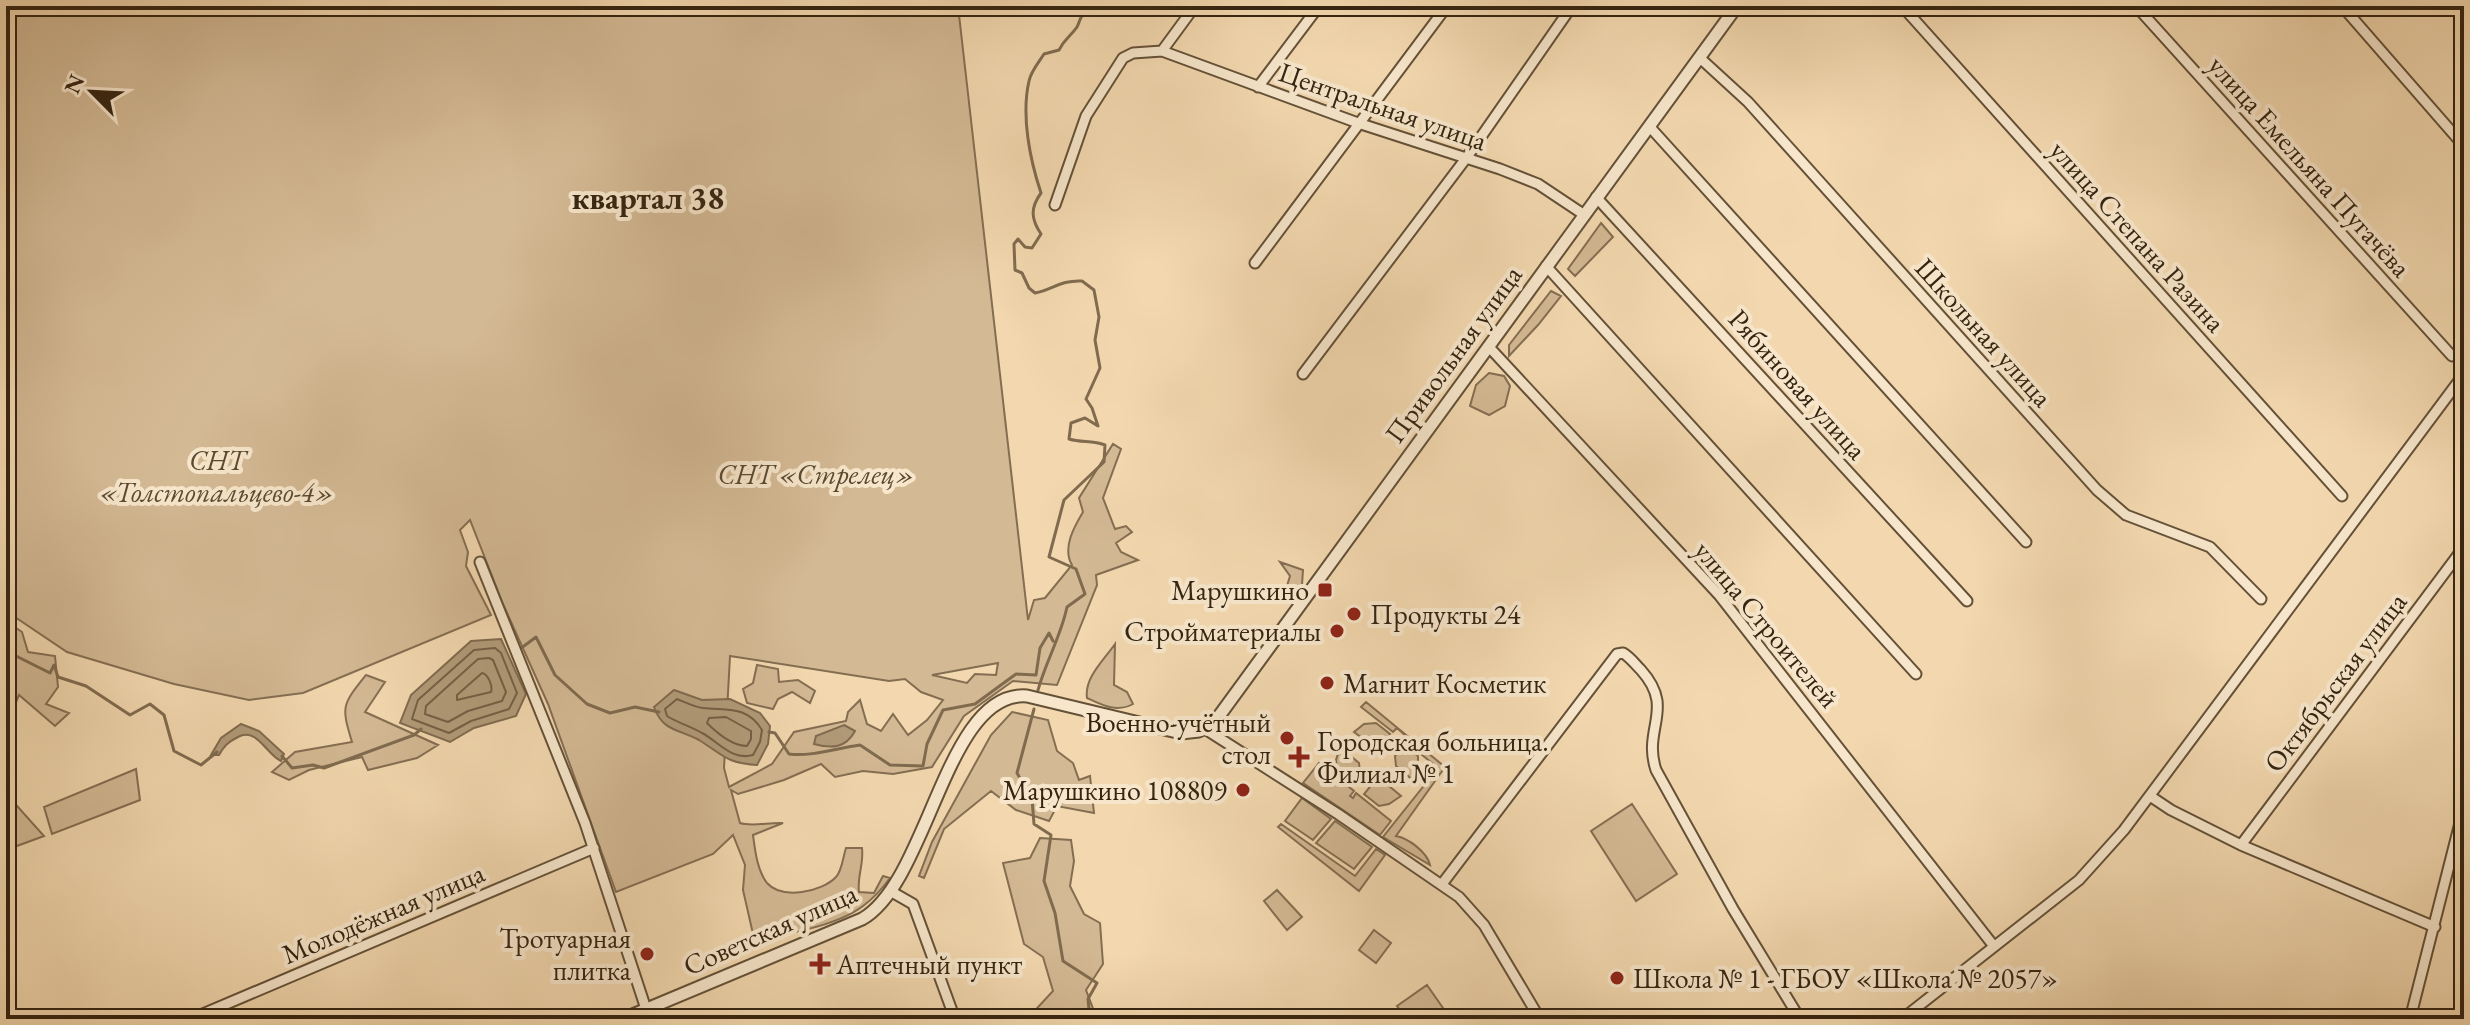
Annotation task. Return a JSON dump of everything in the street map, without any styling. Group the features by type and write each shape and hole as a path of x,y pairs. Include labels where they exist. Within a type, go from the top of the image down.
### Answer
{"street":[{"path":"1055,205 1086,116 1123,58 1133,53 1162,51 1195,6"},
{"path":"1258,87 1319,6"},
{"path":"1255,263 1447,6"},
{"path":"1303,374 1467,157 1572,6"},
{"name":"Привольная улица","path":"1205,729 1217,720 1737,6"},
{"name":"улица Степана Разина","path":"1902,6 2342,496"},
{"name":"улица Емельяна Пугачёва","path":"2136,6 2452,356"},
{"path":"2342,6 2464,146"},
{"name":"Центральная улица","path":"1162,51 1358,123 1467,157 1538,184 1583,214"},
{"name":"Школьная улица","path":"1700,58 1748,102 2097,490 2126,515 2210,547 2261,599"},
{"path":"1649,126 2026,542"},
{"name":"Рябиновая улица","path":"1596,197 1967,601"},
{"path":"1546,266 1916,674"},
{"name":"улица Строителей","path":"1489,347 1719,595 1993,945"},
{"path":"1902,1019 2079,880 2124,830 2464,374"},
{"name":"Октябрьская улица","path":"2241,845 2464,547"},
{"path":"480,562 594,848 646,1009"},
{"path":"1442,884 1578,703 1617,654 1623,653 1652,682 1658,698 1651,746 1656,770 1733,909 1800,1019"},
{"name":"Советская улица","path":"623,1019 862,919 880,906 892,892 973,725 993,705 1010,696 1027,696 1167,731 1185,733 1205,729"},
{"path":"1205,729 1442,884 1464,902 1484,925 1540,1019"},
{"path":"2150,796 2241,845 2435,927"},
{"path":"2410,1019 2464,807"},
{"name":"Молодёжная улица","path":"191,1019 594,848"},
{"path":"892,892 913,904 955,1019"}],"green space":[{"path":"6,6 958,6 1028,620 1034,600 1045,598 1072,565 1069,545 1083,512 1079,498 1113,444 1121,449 1103,498 1115,529 1126,526 1132,532 1116,543 1121,552 1138,560 1096,575 1097,585 1057,685 1013,681 964,716 932,767 893,774 863,771 835,777 821,764 784,780 738,794 731,790 740,823 783,823 753,835 761,872 774,888 792,893 802,892 830,882 840,871 846,848 862,848 859,892 874,893 883,876 890,878 878,893 853,912 810,929 778,935 753,934 743,890 745,865 733,835 713,854 616,892 548,704 503,604 470,520 460,530 468,552 466,566 491,615 303,693 249,700 174,684 67,652 6,611","holes":["730,656 889,681 905,679 921,692 943,700 927,720 908,735 893,714 881,731 867,724 860,700 848,712 846,721 794,732 772,764 729,787 724,768","998,663 996,675 975,674 967,683 932,675"]},
{"path":"1601,223 1613,237 1575,276 1568,269"},
{"path":"1551,291 1561,296 1509,356 1509,345"},
{"path":"1489,373 1504,376 1510,386 1505,406 1489,415 1470,406 1476,385"},
{"path":"1280,562 1303,570 1302,585 1291,601 1283,599 1290,576"},
{"path":"6,621 22,632 28,652 55,656 58,687 46,704 69,713 55,726 19,695 13,710 14,734 6,744"},
{"path":"1115,644 1114,685 1127,692 1133,704 1121,708 1087,698 1092,676"},
{"path":"757,665 778,669 779,682 798,680 815,691 810,703 792,692 778,699 773,709 747,703 743,689 753,683"},
{"path":"366,675 385,682 365,712 438,745 417,758 368,770 362,757 309,770 289,780 272,772 295,752 352,742 346,721 346,706"},
{"path":"1366,702 1445,767 1396,836 1416,846 1430,865 1383,837 1438,768 1405,741 1407,737 1397,728 1393,732 1361,707"},
{"path":"1012,712 1048,720 1057,751 1073,763 1079,780 1090,776 1094,813 1057,806 1049,821 1016,810 991,791 944,829 924,878 919,876 932,842 991,735"},
{"path":"1376,723 1390,734 1381,746 1373,746 1354,732 1364,724"},
{"path":"1404,745 1418,756 1414,781 1396,766 1395,756"},
{"path":"1340,747 1359,763 1360,772 1351,784 1337,772 1336,760"},
{"path":"1319,763 1354,791 1350,796 1353,798 1356,793 1391,821 1380,835 1303,783"},
{"path":"136,769 140,800 52,834 44,807"},
{"path":"1383,781 1401,796 1379,806 1364,794 1374,782"},
{"path":"6,796 10,798 44,836 6,850"},
{"path":"1302,798 1331,819 1313,840 1285,821"},
{"path":"1632,804 1677,874 1636,901 1591,831"},
{"path":"1335,821 1372,847 1354,869 1316,843"},
{"path":"1281,824 1355,876 1376,849 1385,855 1359,891 1278,827"},
{"path":"1040,838 1071,840 1074,861 1070,886 1084,914 1100,923 1103,964 1086,990 1097,1019 1027,1019 1053,991 1043,957 1024,944 1003,863 1030,858"},
{"path":"1277,890 1302,917 1287,930 1264,901"},
{"path":"1374,930 1391,943 1376,963 1359,950"},
{"path":"1427,985 1443,1008 1428,1019 1406,1019 1397,1006"}],"water":[{"path":"501,639 526,694 516,716 474,728 450,742 400,723 411,695 471,641"},
{"path":"674,690 702,700 730,699 760,713 770,726 768,744 757,765 731,760 699,740 667,726 654,707"},
{"path":"241,724 259,731 284,754 281,761 256,738 245,735 229,743 219,755 211,755 221,738"},
{"path":"844,725 855,731 843,744 833,747 814,744 816,736"}],"waterway":[{"path":"1038,690 1067,607 1085,594 1076,569 1049,557 1064,500 1104,462 1105,445 1069,439 1071,423 1085,418 1098,426 1086,399 1100,368 1095,340 1099,317 1094,290 1082,281 1062,283 1035,293 1029,288 1022,273 1015,270 1014,244 1018,239 1025,247 1032,248 1041,234 1033,214 1041,193 1026,123 1030,77 1044,54 1059,50 1075,30 1088,8 1084,6"},
{"path":"769,732 775,733 789,754 860,745 890,765 923,766 927,744 943,710 975,704 1016,674 1036,675 1040,648 1049,633 1053,641"},
{"path":"520,649 536,637 555,675 587,704 610,713 635,707 659,712"},
{"path":"6,651 50,673 54,665 58,677 86,686 130,715 150,704 164,715 174,751 201,765 217,752"},
{"path":"1034,709 1017,773 1032,799 1034,824 1051,835 1044,881 1055,913 1063,961 1097,983 1088,999 1090,1019"},
{"path":"282,756 292,768 313,765 324,768 414,735 421,729"}],"place":[{"name":"Марушкино","path":"1325,590"},
{"name":"Продукты 24","path":"1354,614"},
{"name":"Стройматериалы","path":"1337,631"},
{"name":"Магнит Косметик","path":"1327,683"},
{"name":"Военно-учётный стол","path":"1287,738"},
{"name":"Городская больница. Филиал № 1","path":"1299,757"},
{"name":"Марушкино 108809","path":"1243,790"},
{"name":"Тротуарная плитка","path":"647,954"},
{"name":"Аптечный пункт","path":"820,964"},
{"name":"Школа № 1 - ГБОУ «Школа № 2057»","path":"1617,978"}],"district":[{"name":"квартал 38","path":"648,198"}],"park label":[{"name":"СНТ «Стрелец»","path":"816,474"},
{"name":"СНТ «Толстопальцево-4»","path":"217,476"}]}
